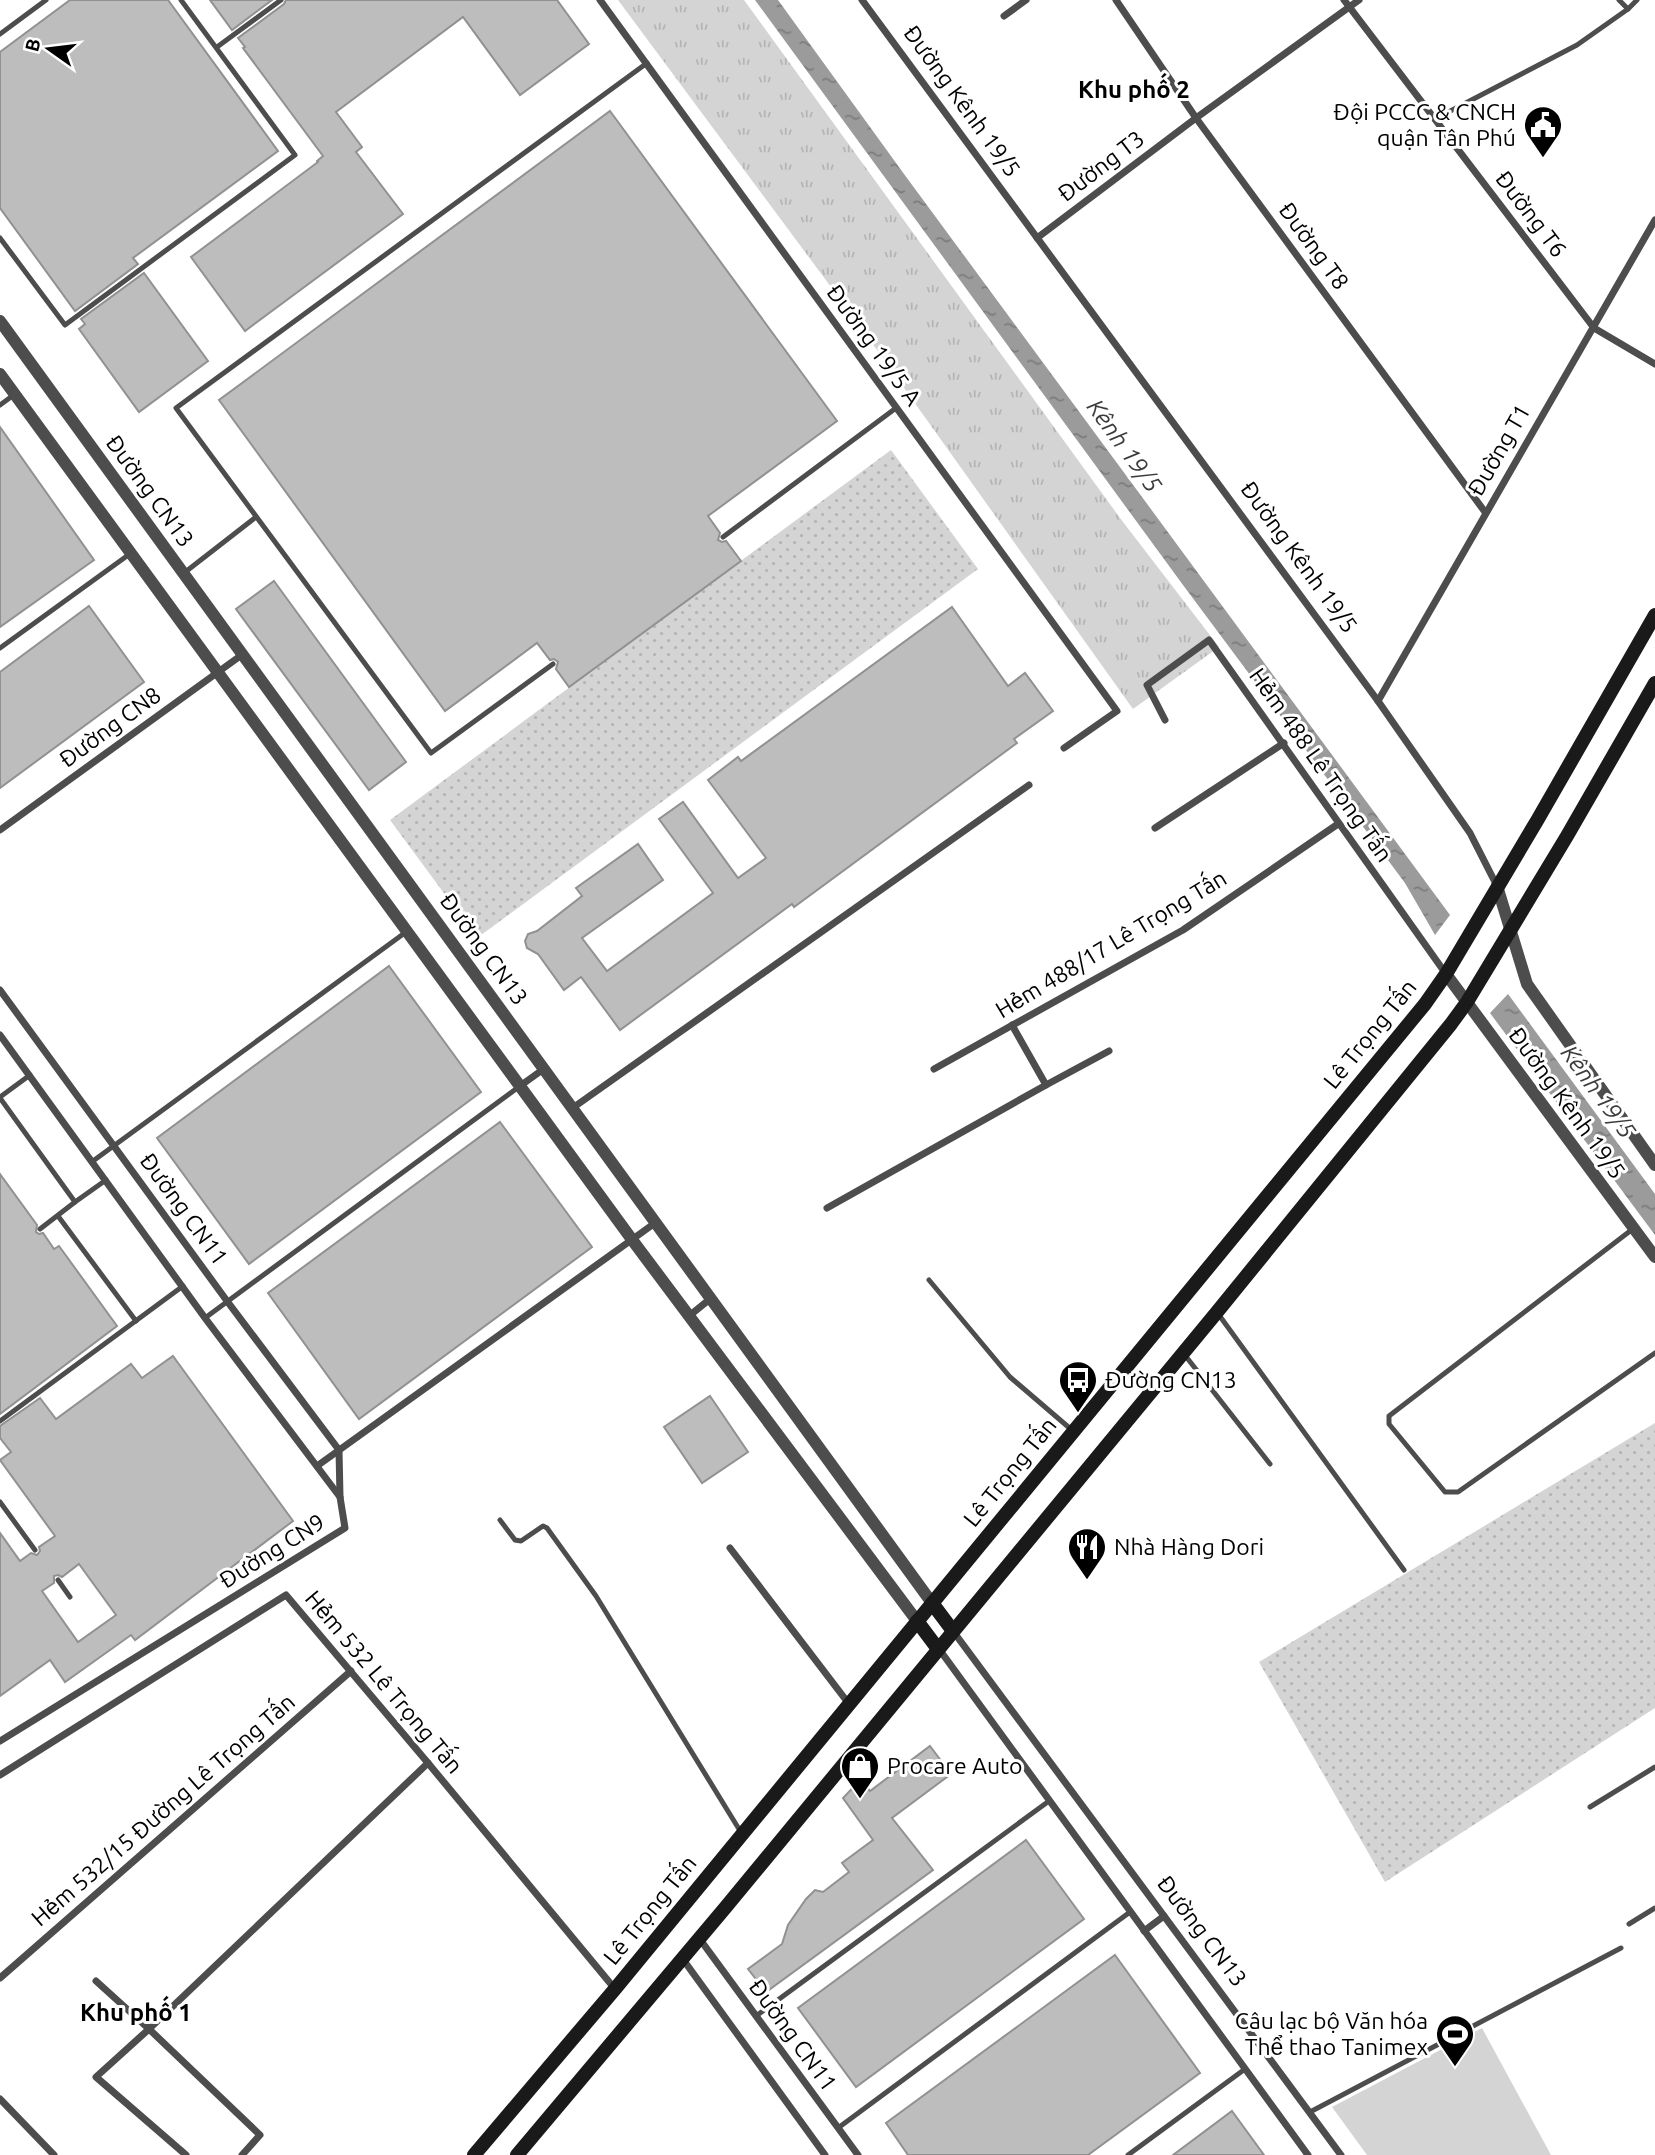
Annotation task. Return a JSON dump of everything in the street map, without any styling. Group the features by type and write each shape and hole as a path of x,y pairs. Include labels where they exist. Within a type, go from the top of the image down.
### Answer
{"main road":[{"name":"Lê Trọng Tấn","path":"474,2155 615,1989 1425,1004 1446,974 1655,615"},
{"path":"517,2155 1217,1312 1440,1038 1467,1002 1655,683"},
{"path":"932,1603 953,1631"},
{"path":"917,1621 938,1649"}],"street":[{"name":"Đường 19/5 A","path":"600,0 1117,711 1064,748"},
{"name":"Đường Kênh 19/5","path":"862,0 1378,701 1470,833 1497,886 1527,984 1655,1165"},
{"path":"1004,16 1026,0"},
{"name":"Đường T8","path":"1116,0 1196,118 1485,512"},
{"name":"Đường T3","path":"1037,238 1347,3 1359,0"},
{"name":"Đường T6","path":"1347,3 1594,328 1655,364"},
{"name":"Đường T1","path":"1378,701 1655,220"},
{"name":"Đường CN13","path":"0,321 932,1603"},
{"path":"0,374 633,1241 917,1621"},
{"name":"Hẻm 488 Lê Trọng Tấn","path":"1166,720 1146,684 1209,640 1446,974"},
{"name":"Đường CN8","path":"0,830 243,654"},
{"path":"1155,828 1284,743"},
{"path":"574,1107 1028,785"},
{"name":"Hẻm 488/17 Lê Trọng Tấn","path":"934,1069 1183,930 1338,824"},
{"name":"Đường Kênh 19/5","path":"1446,974 1655,1257"},
{"name":"Đường CN11","path":"0,990 339,1450"},
{"path":"1012,1025 1046,1085"},
{"name":"Đường CN11","path":"0,1035 205,1318 340,1497"},
{"path":"827,1208 1109,1051"},
{"path":"520,1086 545,1068"},
{"path":"317,1466 655,1223"},
{"path":"689,1316 710,1299"},
{"name":"Đường CN9","path":"0,1741 345,1528 340,1497 339,1450"},
{"path":"730,1548 849,1704"},
{"name":"Hẻm 532 Lê Trọng Tấn","path":"0,1775 286,1595 615,1989"},
{"name":"Đường CN13","path":"953,1631 1341,2155"},
{"name":"Đường CN13","path":"938,1649 1308,2155"},
{"name":"Hẻm 532/15 Đường Lê Trọng Tấn","path":"0,1978 351,1671"},
{"path":"186,2155 96,2077 429,1763"},
{"path":"1144,1931 1164,1916"},
{"name":"Đường CN11","path":"699,1938 858,2155"},
{"name":"Đường CN11","path":"682,1958 825,2155"},
{"path":"96,1982 260,2135 242,2155"},
{"path":"0,2099 54,2155"}],"lane":[{"path":"0,34 46,0"},
{"path":"0,238 65,325 295,155 181,0"},
{"path":"217,47 281,0"},
{"path":"1619,0 1628,9"},
{"path":"1435,119 1577,45 1637,0"},
{"path":"552,664 431,753 176,408 647,64"},
{"path":"0,405 15,394"},
{"path":"723,537 896,408"},
{"path":"184,573 256,517"},
{"path":"0,648 131,553"},
{"path":"93,1161 407,932"},
{"path":"30,1075 0,1098 75,1202"},
{"path":"205,1318 520,1086"},
{"path":"40,1230 106,1180"},
{"path":"58,1216 136,1321"},
{"path":"1634,1228 1388,1416 1389,1424 1445,1492 1458,1492 1655,1353"},
{"path":"929,1280 1010,1377 1073,1431"},
{"path":"0,1421 183,1286"},
{"path":"1217,1312 1404,1570"},
{"path":"1182,1351 1270,1464"},
{"path":"0,1502 35,1550"},
{"path":"500,1520 515,1540 521,1541 543,1526 547,1528 596,1596 742,1834"},
{"path":"58,1580 70,1597"},
{"path":"1590,1807 1655,1767"},
{"path":"755,2016 1049,1801"},
{"path":"1629,1924 1655,1908"},
{"path":"838,2128 1130,1912"},
{"path":"1310,2112 1622,1948"},
{"path":"1128,2155 1245,2069"}],"green space":[{"path":"618,0 744,0 1120,518 1219,647 1133,709 857,322"},
{"path":"891,450 978,569 477,938 390,820"},
{"path":"1655,1423 1655,1708 1385,1882 1259,1662"},
{"name":"Câu lạc bộ Văn hóa Thể thao Tanimex","path":"1482,2028 1551,2155 1367,2155 1332,2107"}],"water":[{"path":"755,0 778,0 1450,915 1435,935 1405,883 1183,585"},
{"path":"1508,994 1655,1194 1655,1235 1490,1013"}],"building":[{"path":"70,0 168,0 278,151 133,258 138,264 75,311 0,208 0,52"},
{"path":"210,0 272,0 232,30"},
{"path":"286,0 557,0 589,44 520,95 463,17 336,112 362,147 356,152 403,214 245,331 191,257 323,156 238,38"},
{"path":"610,111 837,421 708,516 720,533 718,540 726,541 741,561 569,687 556,669 558,662 550,660 537,643 445,711 219,400"},
{"path":"144,273 208,361 139,412 79,329 85,324 81,319"},
{"path":"0,427 94,560 0,627"},
{"path":"274,581 406,762 369,790 236,609"},
{"path":"89,606 144,682 0,788 0,672"},
{"path":"952,607 1008,686 1025,673 1053,711 1014,739 1017,743 794,907 792,904 620,1030 581,977 564,990 538,954 527,948 525,941 528,934 537,931 582,896 576,888 638,844 663,880 582,938 607,971 713,893 659,819 683,802 738,878 766,858 708,780 738,757 741,761"},
{"path":"389,966 481,1092 249,1264 157,1138"},
{"path":"500,1122 592,1247 359,1419 268,1293"},
{"path":"0,1174 37,1225 36,1232 43,1233 54,1249 59,1246 117,1326 0,1414"},
{"path":"173,1356 293,1521 135,1640 131,1635 65,1682 50,1660 0,1696 0,1533 20,1561 31,1553 37,1555 39,1547 55,1536 0,1460 11,1452 0,1438 0,1426 40,1398 56,1419 131,1364 142,1378","holes":["79,1564 116,1615 78,1642 42,1591 54,1583 54,1576 62,1577"]},
{"path":"710,1396 748,1452 702,1483 664,1427"},
{"path":"930,1746 951,1774 892,1818 933,1870 766,1992 748,1969 782,1944 788,1925 806,1899 815,1890 823,1892 849,1872 842,1863 873,1840 843,1798 861,1779 870,1791"},
{"path":"1026,1840 1084,1919 856,2087 798,2008"},
{"path":"1115,1955 1200,2073 1088,2155 908,2155 886,2123"},
{"path":"1232,2111 1264,2155 1173,2155"}],"place":[{"name":"Đội PCCC & CNCH quận Tân Phú","path":"1543,159"},
{"name":"Đường CN13","path":"1078,1414"},
{"name":"Nhà Hàng Dori","path":"1087,1581"},
{"name":"Procare Auto","path":"860,1800"},
{"name":"Câu lạc bộ Văn hóa Thể thao Tanimex","path":"1455,2068"}],"district":[{"name":"Khu phố 2","path":"1134,90"},
{"name":"Khu phố 1","path":"136,2013"}],"water label":[{"name":"Kênh 19/5","path":"1124,446"},
{"name":"Kênh 19/5","path":"1598,1092"}]}
